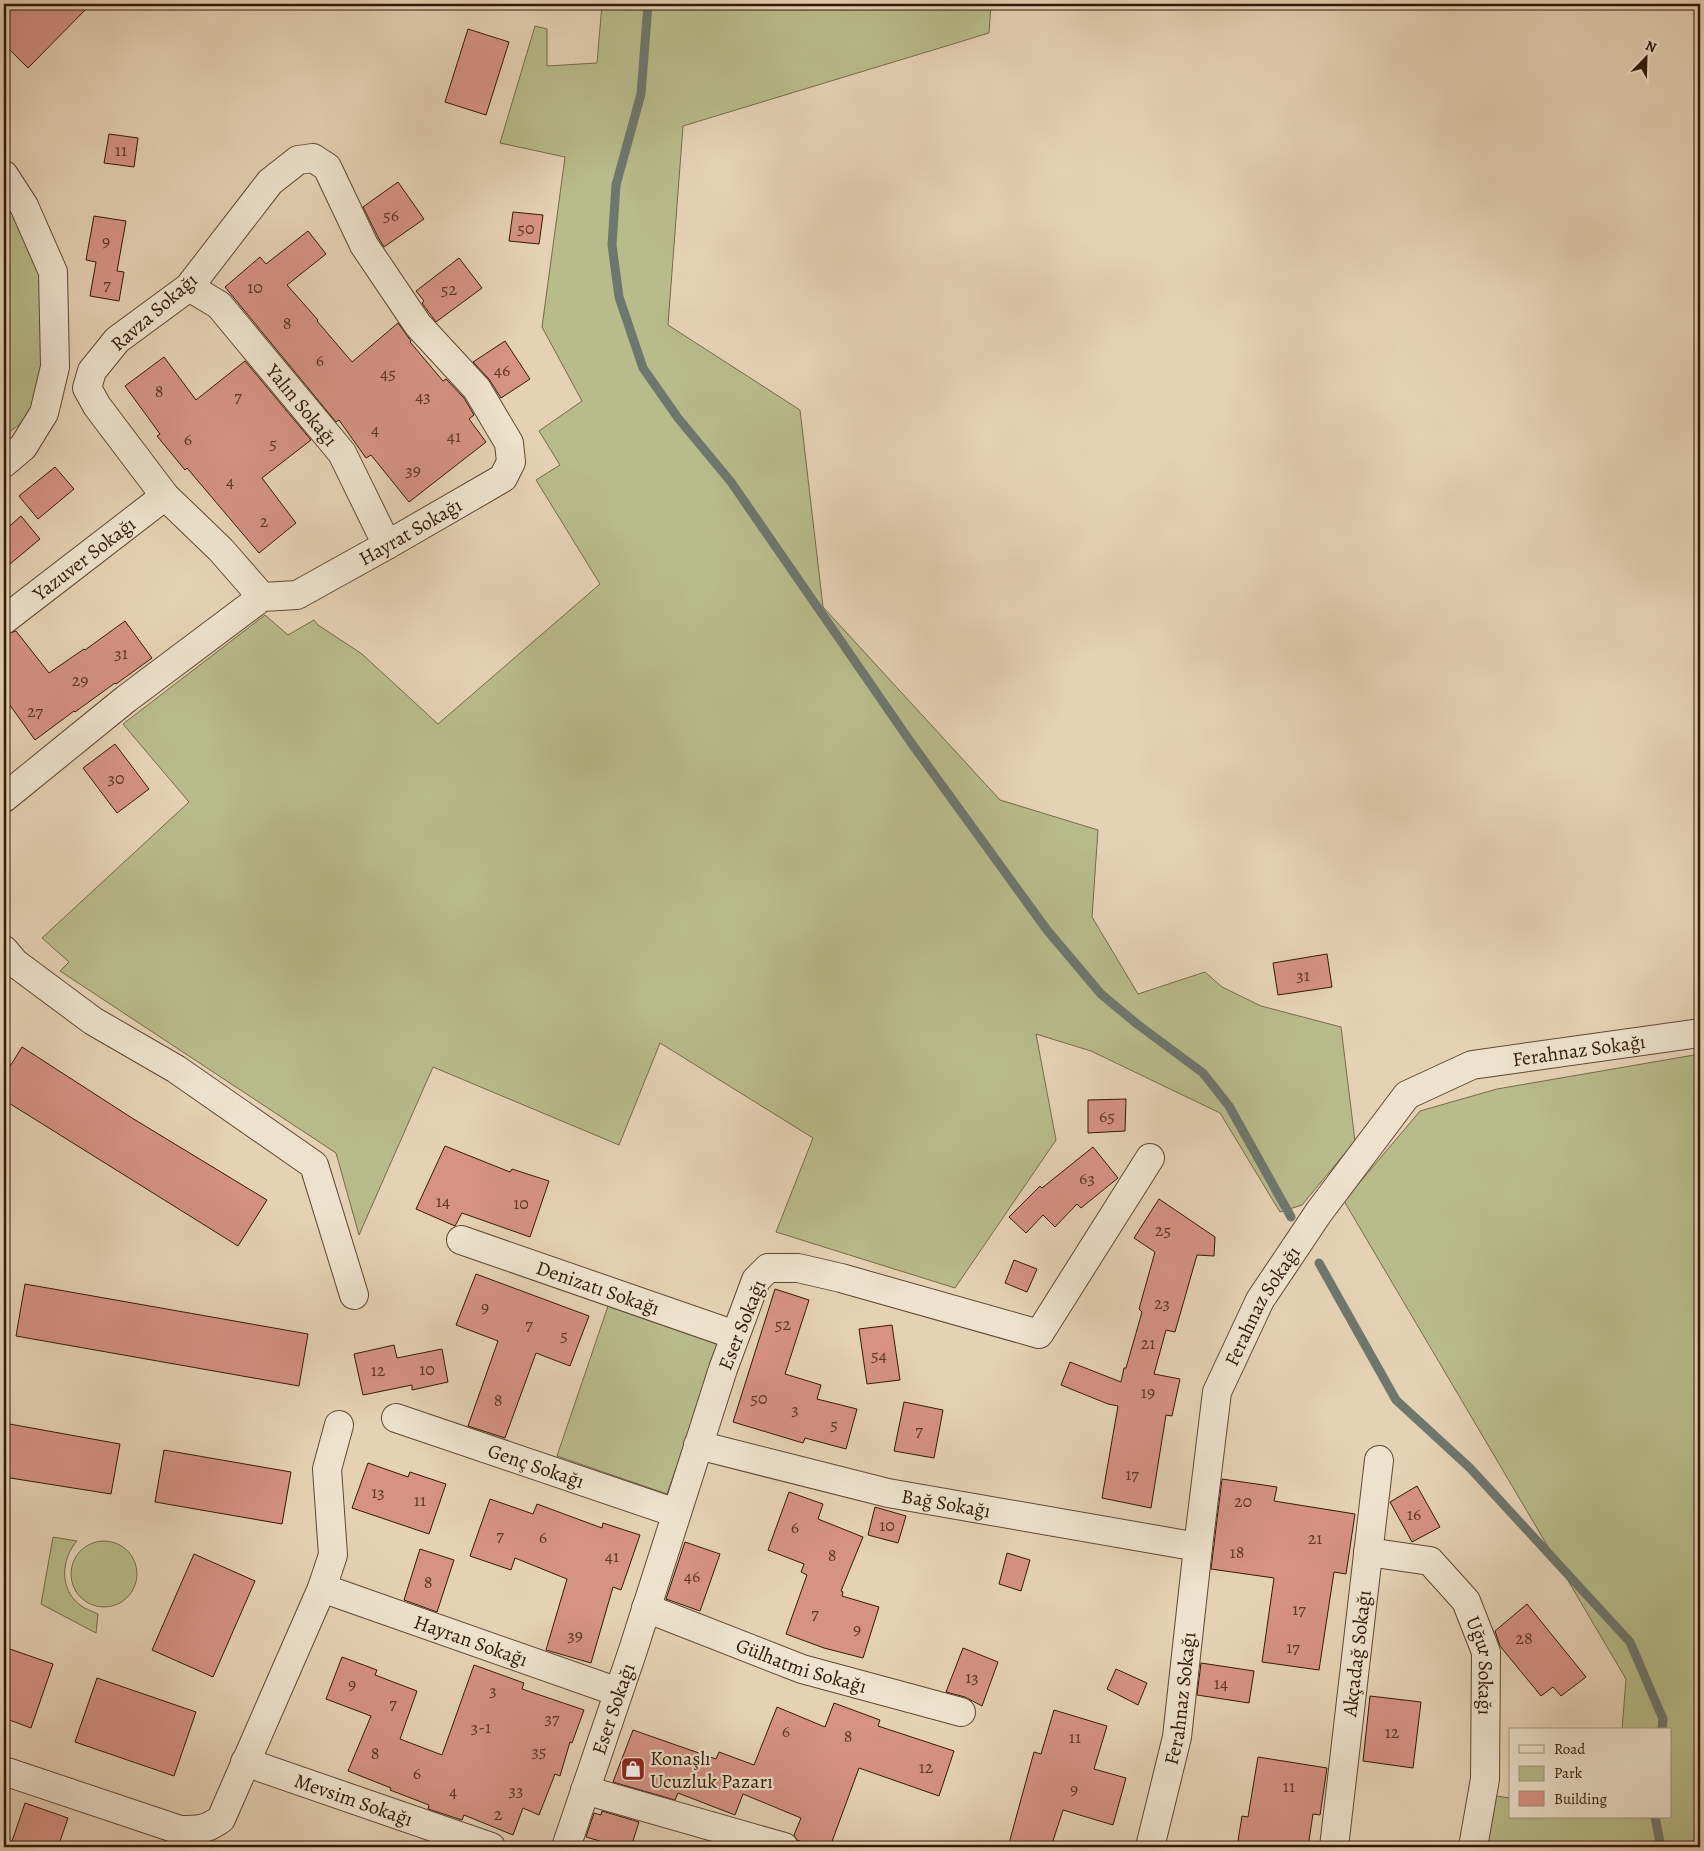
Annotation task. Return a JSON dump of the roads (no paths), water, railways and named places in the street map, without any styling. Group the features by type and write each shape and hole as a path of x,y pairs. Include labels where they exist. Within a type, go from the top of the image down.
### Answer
{"street":[{"name":"Ravza Sokağı","path":"262,597 221,550 165,496 97,406 87,388 92,371 117,340 189,288 270,182 298,160 313,158"},
{"name":"Hayrat Sokağı","path":"262,597 297,594 503,478 511,462 509,443 477,389 418,325 364,245 327,167 313,158"},
{"path":"4,175 24,206 53,272 55,367 44,414 22,447 4,463"},
{"name":"Yalın Sokağı","path":"189,288 219,305 342,453 387,545"},
{"name":"Yazuver Sokağı","path":"4,620 165,496"},
{"path":"4,798 126,699 262,597"},
{"path":"4,950 15,963 93,1021 176,1069 314,1165 354,1295"},
{"name":"Ferahnaz Sokağı","path":"1150,1847 1177,1737 1217,1392 1260,1300 1318,1212 1407,1096 1472,1066 1700,1033"},
{"name":"Eser Sokağı","path":"566,1847 698,1445 735,1335 756,1280 768,1268 798,1268 841,1278 1038,1334 1150,1158"},
{"name":"Denizatı Sokağı","path":"461,1240 735,1335"},
{"name":"Genç Sokağı","path":"396,1418 676,1513"},
{"path":"4,1771 180,1830 201,1830 212,1826 221,1819 322,1588 333,1555 326,1469 339,1425"},
{"name":"Bağ Sokağı","path":"698,1445 888,1493 1198,1547"},
{"name":"Akçadağ Sokağı","path":"1334,1847 1379,1460"},
{"name":"Uğur Sokağı","path":"1368,1552 1430,1561 1466,1601 1486,1652 1485,1779 1473,1847"},
{"name":"Hayran Sokağı","path":"322,1588 618,1692"},
{"name":"Gülhatmi Sokağı","path":"646,1608 802,1669 961,1712"},
{"name":"Mevsim Sokağı","path":"245,1762 491,1847"},
{"path":"585,1790 784,1847"}],"waterway":[{"path":"648,4 641,94 616,185 612,245 619,297 643,368 678,418 731,482 912,744 1047,930 1101,994 1137,1024 1203,1073 1229,1106 1291,1217"},
{"path":"1319,1263 1396,1400 1470,1468 1630,1642 1663,1719 1662,1728"},
{"path":"1655,1818 1661,1847"}],"place":[{"name":"Konaşlı Ucuzluk Pazarı","path":"633,1769"}]}
